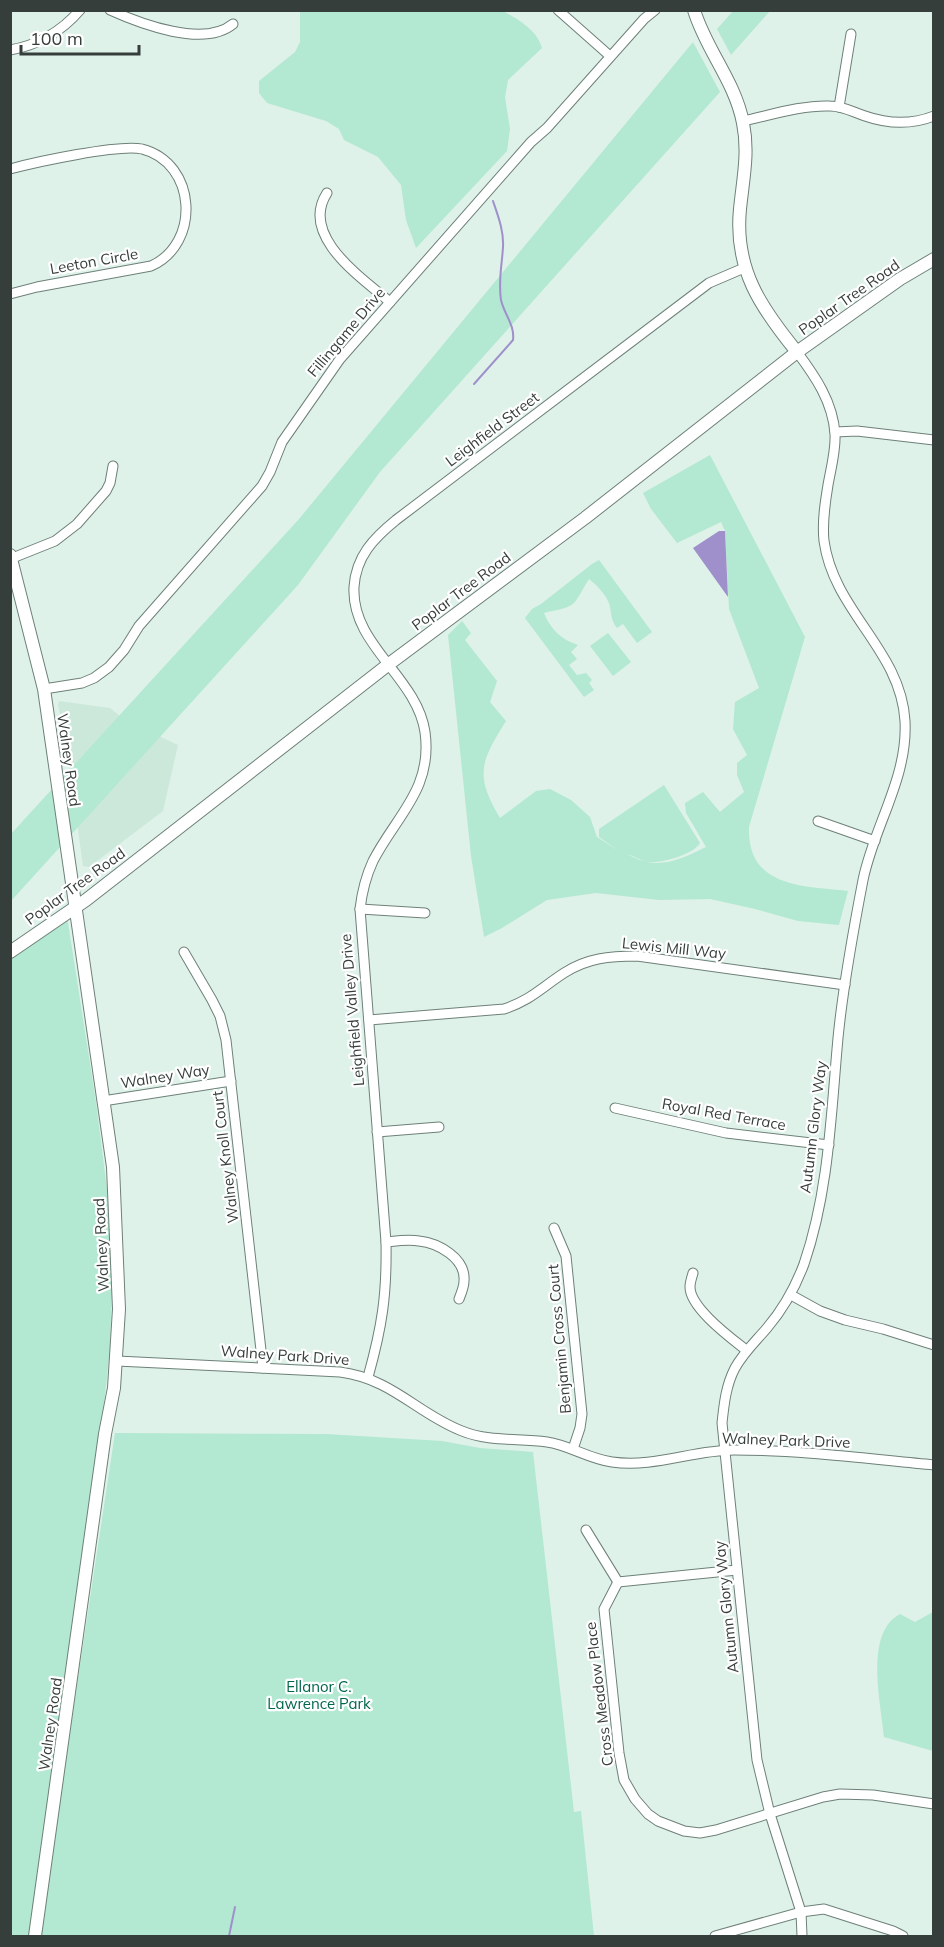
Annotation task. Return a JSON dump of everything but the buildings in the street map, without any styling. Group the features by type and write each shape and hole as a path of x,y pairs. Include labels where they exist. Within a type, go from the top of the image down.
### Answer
{"main road":[{"path":"694,10 732,87 743,121 747,156 739,236 744,268 764,310 797,352"},
{"name":"Poplar Tree Road","path":"10,952 75,907 389,664 684,442 716,414 797,352 900,279 933,259"},
{"name":"Walney Road","path":"11,558 44,689 110,1140 119,1309 117,1361 35,1936"}],"street":[{"path":"10,50 38,43 51,36 63,28 80,10"},
{"path":"110,10 148,25 188,33 213,34 233,24"},
{"path":"558,10 610,56"},
{"name":"Fillingame Drive","path":"44,689 74,685 88,680 116,660 139,626 262,486 282,442 327,376 531,142 547,128 644,18 655,10"},
{"path":"839,107 851,34"},
{"path":"743,121 812,107 839,107 892,123 918,121 933,116"},
{"name":"Leeton Circle","path":"10,169 122,148 144,150 161,158 176,174 184,193 186,217 176,246 154,265 37,286 10,294"},
{"path":"327,193 323,199 320,216 322,228 331,246 341,260 390,302"},
{"name":"Leighfield Street","path":"389,664 365,631 354,597 358,566 364,552 377,536 710,283 744,268"},
{"name":"Autumn Glory Way","path":"797,352 823,391 835,432 824,516 824,541 832,576 895,676 903,701 905,724 901,765 864,877 838,1035 823,1190 804,1262 791,1295 769,1325 746,1350 735,1369 727,1388 722,1423 757,1760 770,1814 801,1912 802,1936"},
{"path":"835,432 857,431 933,440"},
{"path":"11,558 55,541 77,524 106,491 113,466"},
{"name":"Leighfield Valley Drive","path":"368,1377 384,1311 387,1278 360,909 369,869 416,793 425,762 424,731 418,708 409,690 389,664"},
{"path":"818,821 875,841"},
{"path":"360,909 425,913"},
{"name":"Walney Knoll Court","path":"184,952 220,1016 226,1040 263,1368"},
{"name":"Lewis Mill Way","path":"369,1020 504,1009 523,1002 565,973 585,963 608,956 637,956 845,985"},
{"name":"Walney Way","path":"103,1101 231,1081"},
{"name":"Royal Red Terrace","path":"615,1108 726,1132 829,1145"},
{"path":"377,1132 439,1127"},
{"name":"Benjamin Cross Court","path":"554,1227 566,1256 582,1414 573,1449"},
{"path":"386,1242 422,1241 445,1250 458,1262 464,1275 459,1299"},
{"path":"693,1273 690,1288 695,1301 714,1325 746,1350"},
{"path":"791,1295 820,1311 845,1320 933,1345"},
{"name":"Walney Park Drive","path":"117,1361 340,1372 368,1377 385,1385 448,1425 471,1435 491,1439 547,1442 611,1462 633,1464 654,1462 724,1451 839,1456 933,1465"},
{"path":"586,1530 618,1582 737,1570"},
{"name":"Cross Meadow Place","path":"618,1582 604,1610 619,1753 624,1780 635,1799 648,1814 658,1821 684,1831 700,1833 823,1797 855,1793 933,1804"},
{"path":"715,1936 801,1912 824,1909 903,1936"}],"shaded area":[{"path":"719,531 725,531 728,597 693,548"},
{"path":"59,701 110,708 125,720 178,745 163,811 89,867 83,866"}],"green space":[{"path":"734,10 770,11 731,55 717,29"},
{"path":"300,11 503,11 527,26 540,42 542,48 508,80 505,97 510,129 507,151 416,248 406,220 401,185 378,157 344,140 339,129 326,121 267,103 259,93 259,81 295,52 300,42"},
{"path":"693,42 720,92 380,472 298,585 11,901 10,835 299,519"},
{"path":"710,455 805,637 749,827 751,847 757,862 768,873 781,880 796,885 848,891 839,925 798,921 710,899 659,900 596,893 547,900 484,937 471,856 448,635 462,621 471,633 465,640 497,681 490,702 506,721 491,747 484,768 486,790 500,818 536,791 550,789 571,800 590,817 597,837 619,851 599,837 599,829 664,785 700,843 691,851 678,857 648,862 658,863 676,860 706,847 686,813 685,803 703,792 720,812 744,792 737,775 737,763 747,755 733,729 735,702 759,688 729,609 725,531 721,522 677,543 651,509 643,493"},
{"path":"599,560 652,632 637,643 623,624 617,628 607,600 589,579 573,604 544,613 557,633 578,645 571,652 577,659 569,665 577,675 586,673 592,680 589,683 594,690 584,697 525,618 532,609"},
{"path":"608,633 631,662 613,676 590,646"},
{"path":"67,916 96,1102 111,1221 110,1347 103,1415 31,1936 10,1936 10,958"},
{"name":"Ellanor C. Lawrence Park","path":"115,1433 326,1434 442,1441 480,1448 533,1452 574,1812 581,1811 594,1936 39,1936"},
{"path":"933,1612 933,1751 884,1737 877,1670 882,1636 889,1623 900,1614 915,1622"}],"waterway":[{"path":"474,384 513,340 511,324 501,300 503,241 493,201"},
{"path":"229,1936 235,1907"}]}
